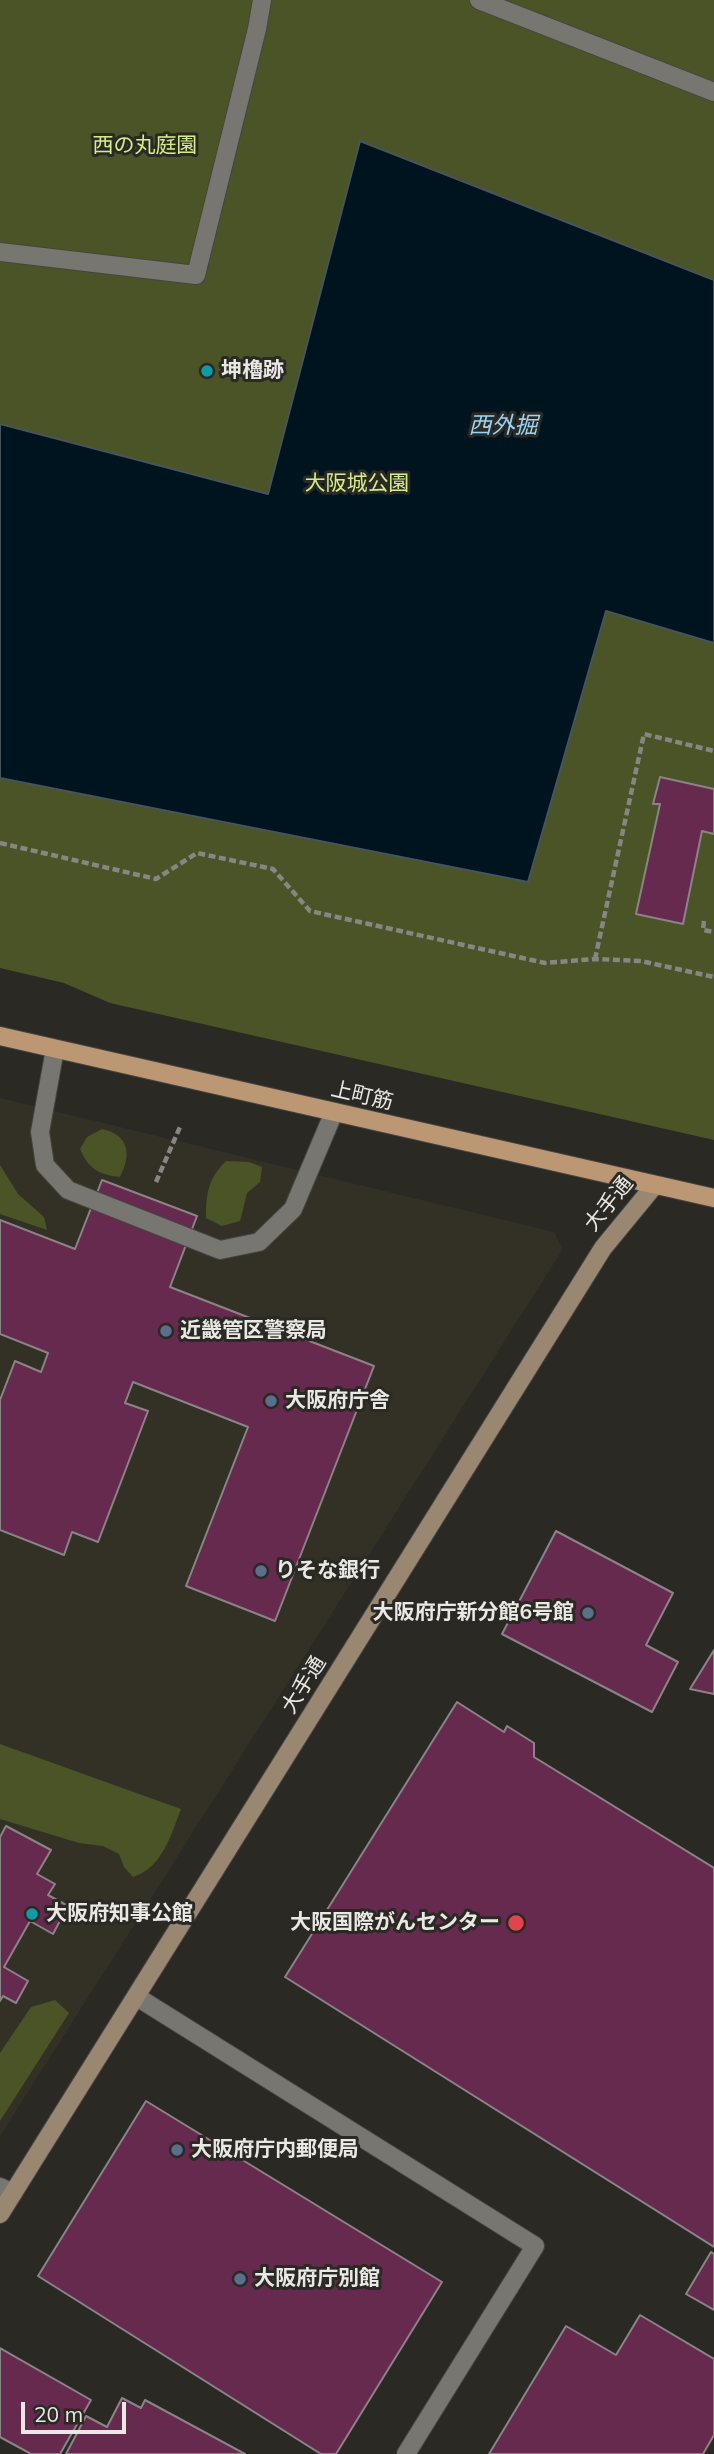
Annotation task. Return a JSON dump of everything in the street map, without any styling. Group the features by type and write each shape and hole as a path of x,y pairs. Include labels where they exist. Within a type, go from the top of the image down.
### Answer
{"main road":[{"name":"上町筋","path":"0,1036 714,1198"}],"street":[{"path":"0,252 196,275 262,0"},
{"path":"479,0 714,92"},
{"path":"55,1049 40,1132 45,1165 68,1189 220,1250 258,1242 293,1209 334,1112"},
{"name":"大手通","path":"0,2214 6,2190 137,1997 603,1248 654,1186"},
{"path":"137,1997 536,2246 406,2454"}],"path":[{"path":"595,958 644,734 714,751"},
{"path":"0,844 156,879 197,853 273,869 310,911 545,963 595,958 641,961 714,977"},
{"path":"704,921 703,930 714,932"},
{"path":"156,1182 180,1126"}],"shaded area":[{"path":"0,1098 554,1232 563,1249 0,2136"}],"green space":[{"name":"大阪城公園","path":"0,0 714,0 714,1140 110,1003 64,983 0,968"},
{"path":"102,1129 118,1136 126,1147 126,1161 120,1177 96,1170 87,1162 80,1149 87,1137"},
{"path":"226,1161 249,1162 262,1167 260,1182 247,1193 240,1221 222,1226 206,1218 207,1201 212,1180"},
{"path":"0,1165 18,1194 44,1217 47,1230 0,1214"},
{"path":"0,1744 181,1809 169,1840 158,1858 143,1873 133,1877 124,1867 119,1854 103,1846 79,1843 0,1819"},
{"path":"55,2000 69,2013 0,2121 0,2053 31,2007"}],"water":[{"name":"西外掘","path":"360,141 714,280 714,643 606,611 528,882 0,778 0,424 268,494"}],"building":[{"path":"660,777 714,789 714,834 702,831 683,924 636,914 660,804 653,804"},
{"name":"大阪府庁舎","path":"102,1180 197,1216 170,1287 374,1366 275,1621 186,1586 248,1427 133,1382 125,1403 148,1411 98,1542 72,1532 64,1555 0,1530 0,1400 15,1361 41,1372 48,1353 0,1334 0,1220 75,1249"},
{"name":"大阪府庁新分館6号館","path":"556,1531 673,1593 646,1645 678,1662 652,1712 502,1634"},
{"path":"714,1650 714,1694 690,1689"},
{"name":"大阪国際がんセンター","path":"457,1702 504,1732 507,1726 534,1743 534,1757 714,1868 714,2247 285,1977"},
{"name":"大阪府知事公館","path":"6,1826 51,1850 37,1874 55,1884 48,1895 68,1906 53,1934 30,1921 4,1967 28,1981 16,2003 3,1996 0,2001 0,1837"},
{"name":"大阪府庁別館","path":"146,2101 442,2282 336,2454 321,2454 38,2276"},
{"path":"711,2252 714,2254 714,2310 686,2294"},
{"path":"640,2315 714,2359 714,2435 703,2454 489,2454 566,2326 616,2355"},
{"path":"0,2348 91,2400 60,2454 31,2454 0,2437"},
{"path":"122,2398 141,2408 145,2400 245,2454 66,2454 86,2416 107,2427"}],"place":[{"name":"坤櫓跡","path":"207,371"},
{"name":"近畿管区警察局","path":"166,1331"},
{"name":"大阪府庁舎","path":"271,1401"},
{"name":"りそな銀行","path":"261,1571"},
{"name":"大阪府庁新分館6号館","path":"588,1613"},
{"name":"大阪府知事公館","path":"32,1914"},
{"name":"大阪国際がんセンター","path":"516,1923"},
{"name":"大阪府庁内郵便局","path":"177,2150"},
{"name":"大阪府庁別館","path":"240,2279"}],"park label":[{"name":"西の丸庭園","path":"145,146"}]}
